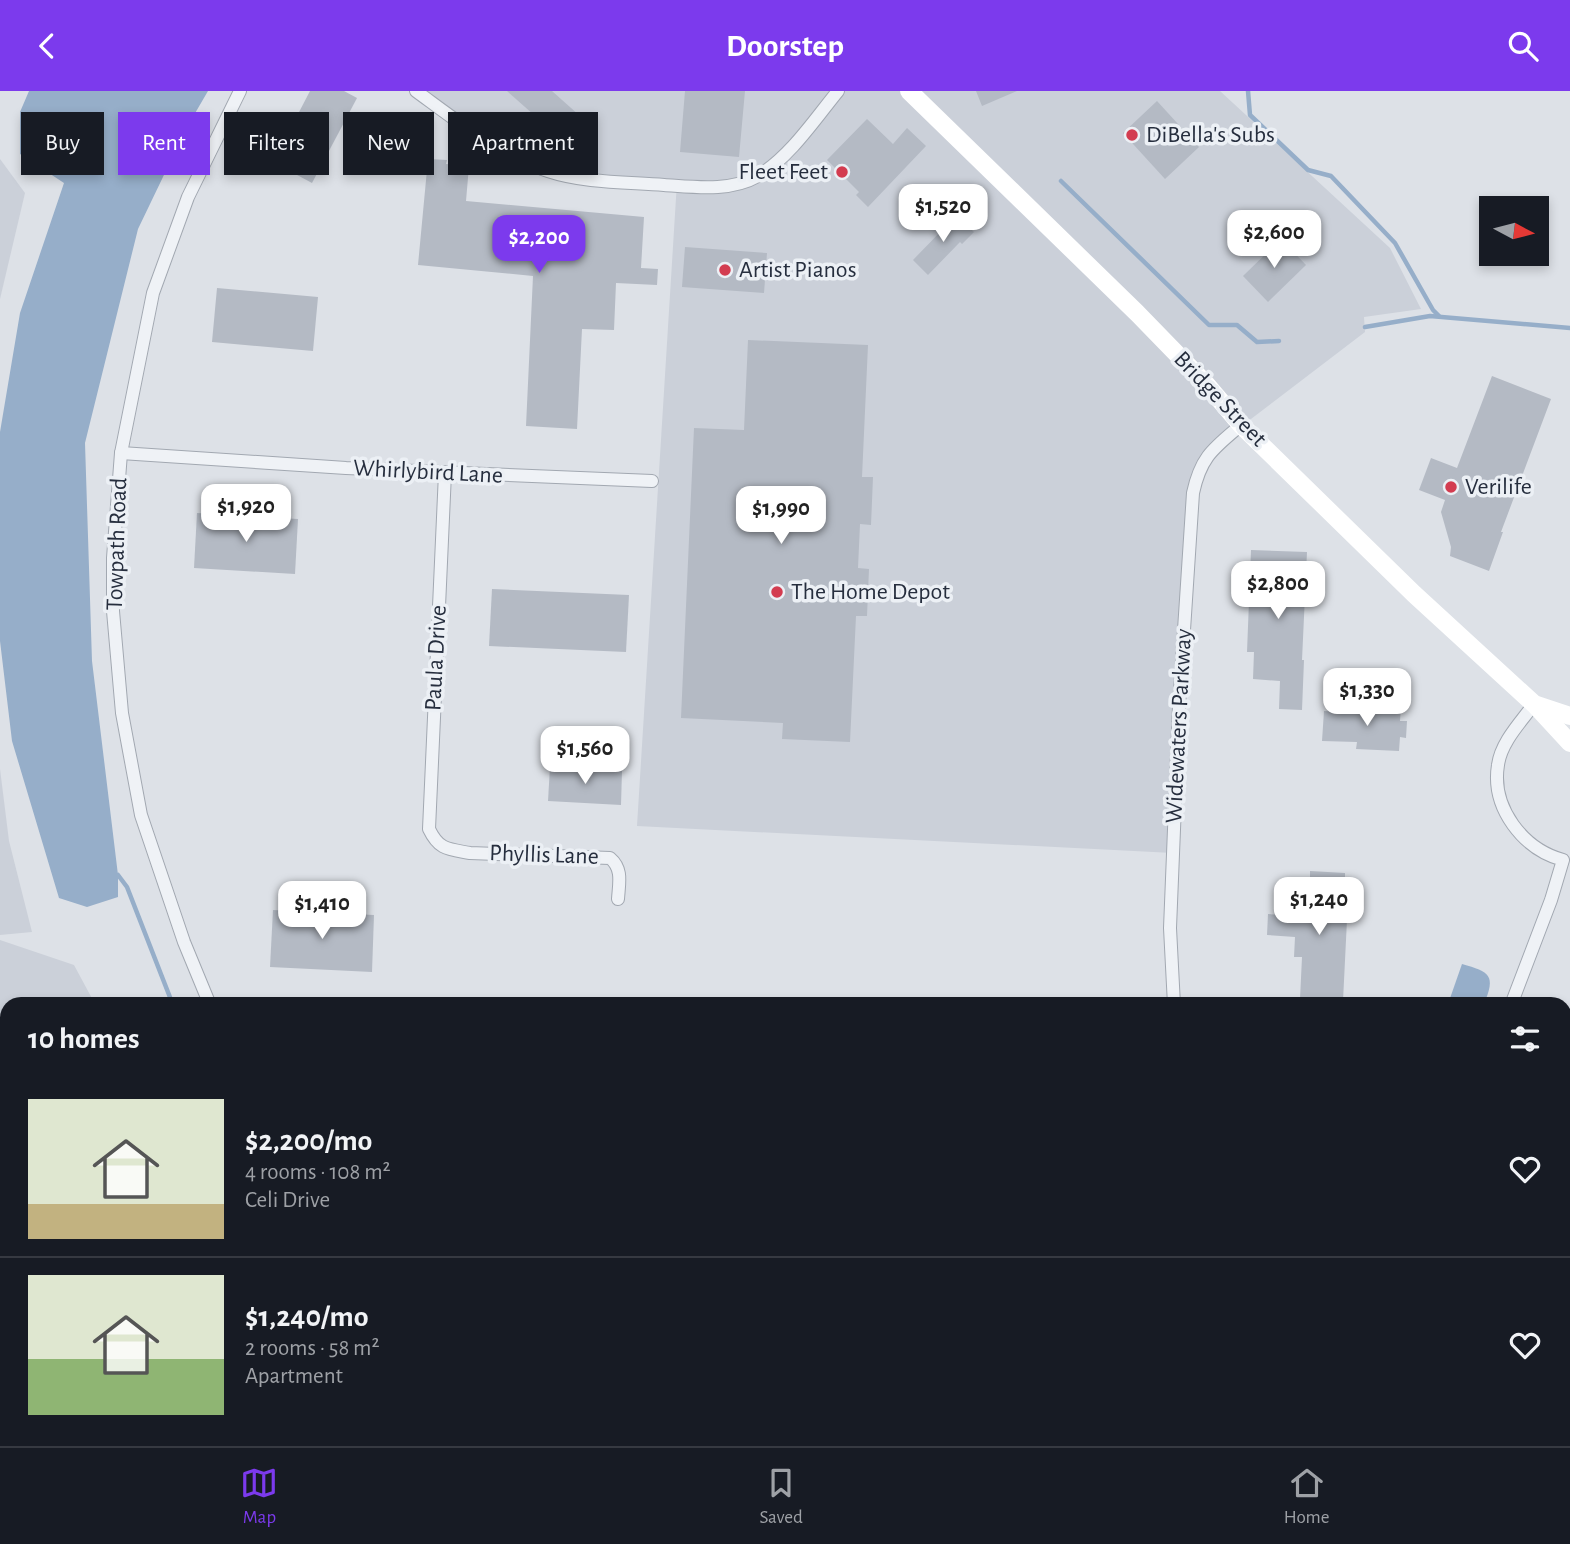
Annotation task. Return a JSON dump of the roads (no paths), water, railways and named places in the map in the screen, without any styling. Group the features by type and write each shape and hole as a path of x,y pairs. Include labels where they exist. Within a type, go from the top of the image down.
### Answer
{"main road":[{"name":"Bridge Street","path":"909,91 1136,313 1241,425 1413,594 1534,704 1570,743"},
{"name":"Bridge Street","path":"1534,704 1570,716"}],"street":[{"name":"Towpath Road","path":"207,997 184,942 143,825 122,713 113,599 113,558 121,453 153,293 188,197 240,91"},
{"path":"416,91 477,135 547,171 572,177 701,188 732,186 757,177 794,143 838,91"},
{"name":"Widewaters Parkway","path":"1174,997 1170,928 1178,706 1193,493 1196,476 1208,453 1241,425"},
{"name":"Whirlybird Lane","path":"121,453 444,473 652,481"},
{"name":"Paula Drive","path":"435,841 429,829 444,473"},
{"path":"1514,997 1566,860 1545,855 1531,846 1503,808 1498,787 1497,765 1504,746 1534,704"},
{"name":"Phyllis Lane","path":"435,841 449,849 470,853 610,858 620,870 618,899"}],"water":[{"path":"29,91 208,91 196,112 118,112 118,175 164,175 138,229 85,443 92,661 118,875 118,897 87,907 59,898 12,741 0,641 0,432 20,313 64,183 52,175 104,175 104,112 21,112 21,155 20,112"},
{"path":"1462,964 1488,976 1490,987 1486,997 1450,997"}],"waterway":[{"path":"1248,91 1250,115 1308,170 1331,176 1395,243 1439,316"},
{"path":"1061,181 1209,325 1237,325 1257,342 1279,341"},
{"path":"1365,327 1430,316 1570,328"},
{"path":"118,875 127,887 170,997"}],"place":[{"name":"DiBella's Subs","path":"1132,135"},
{"name":"Fleet Feet","path":"842,172"},
{"name":"Artist Pianos","path":"725,270"},
{"name":"Verilife","path":"1451,487"},
{"name":"The Home Depot","path":"777,592"}]}
